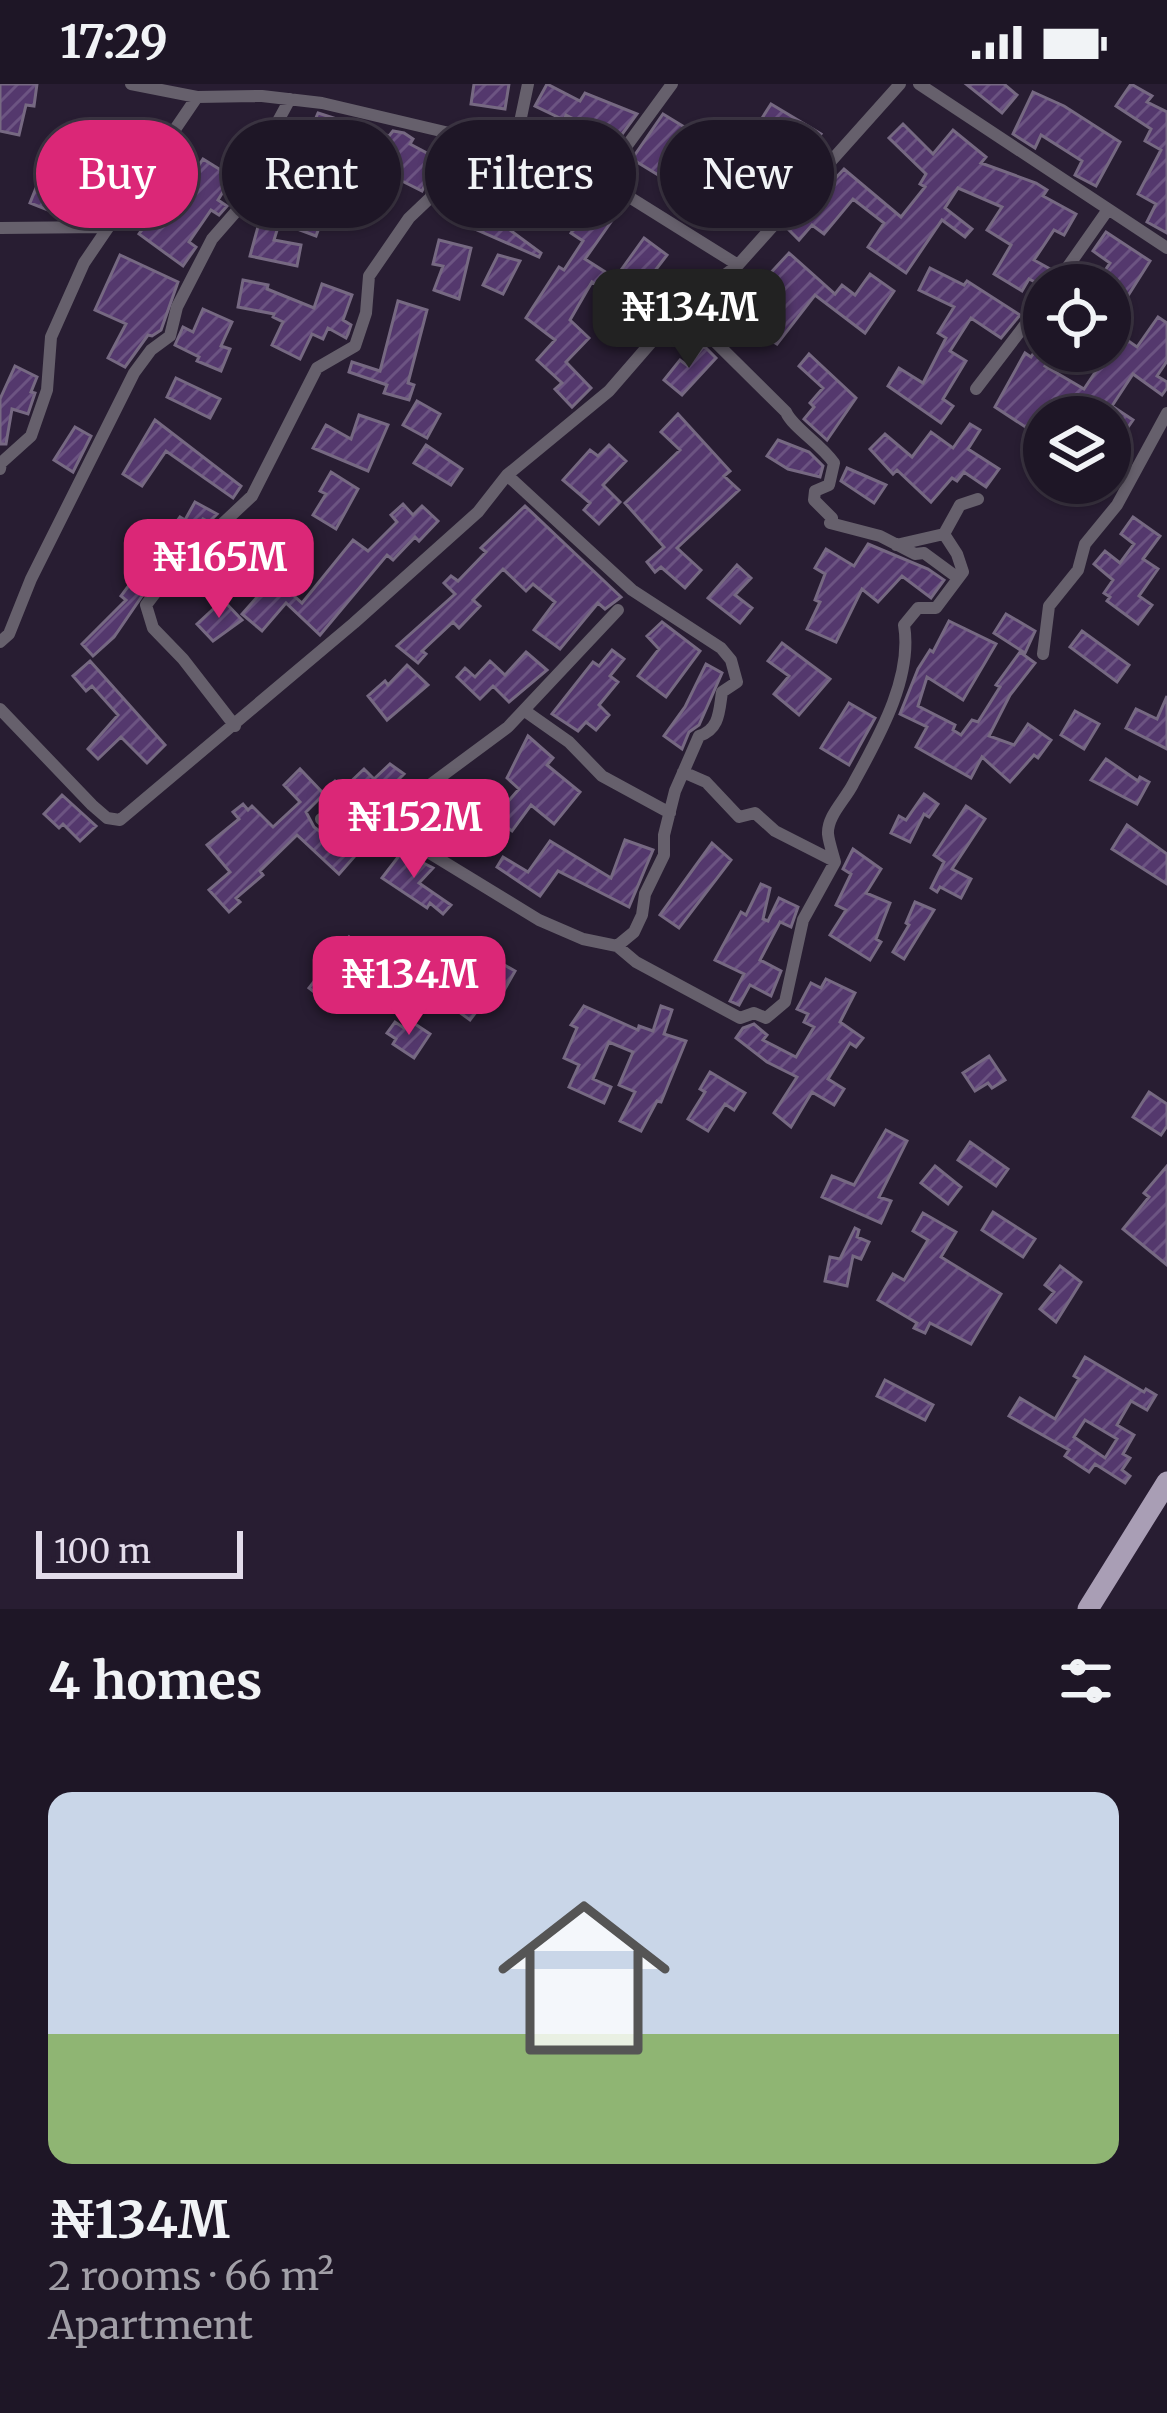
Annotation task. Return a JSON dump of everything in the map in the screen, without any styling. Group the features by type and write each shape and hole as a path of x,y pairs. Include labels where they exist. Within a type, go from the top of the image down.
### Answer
{"main road":[{"path":"1088,1609 1167,1482"}],"street":[{"path":"131,84 197,97 290,99 425,127"},
{"path":"520,120 528,84"},
{"path":"636,134 672,84"},
{"path":"0,709 92,805 107,818 120,820 235,726 478,512 508,475 609,391 681,308 738,265 900,84"},
{"path":"919,84 1167,248"},
{"path":"181,120 197,97"},
{"path":"0,642 9,634 31,579 134,373 151,350 170,336 178,307 212,239 247,199 260,154 290,99"},
{"path":"235,726 183,659 152,628 146,605 163,581 252,496 316,368 356,346 366,313 369,276 425,203"},
{"path":"636,203 738,265"},
{"path":"1070,264 1107,211"},
{"path":"0,228 36,228"},
{"path":"0,469 31,436 47,390 50,337 104,228"},
{"path":"681,308 786,412 791,424 820,443 834,463 829,485 815,491 814,500 832,518 830,523 857,528 915,554 924,553 958,578"},
{"path":"976,389 1023,327"},
{"path":"1043,653 1048,606 1078,569 1085,544 1118,505 1167,412"},
{"path":"508,475 632,590 721,648 731,660 736,682 722,692 717,724 699,736 683,772 664,836 664,855 645,894 642,915 634,932 617,946"},
{"path":"895,546 944,534 960,506 978,500"},
{"path":"321,819 331,828 400,835 539,920 584,939 617,946 636,962 740,1018 754,1013 766,1018 785,1002 803,920 836,862 827,831 884,721 901,677 908,650 904,625 918,608 936,608 963,572 944,534"},
{"path":"400,835 412,802 423,790 480,751 525,711 618,610"},
{"path":"525,711 569,742 602,776 670,813"},
{"path":"683,772 706,782 739,817 755,813 775,830 836,862"}],"building":[{"path":"0,84 37,84 34,106 26,105 19,135 0,131"},
{"path":"474,84 509,84 505,109 471,104"},
{"path":"547,84 580,101 585,93 637,114 633,120 576,120 566,115 564,120 535,106"},
{"path":"966,84 1004,84 1017,95 1002,113"},
{"path":"1131,84 1152,96 1147,102 1167,112 1167,233 1147,222 1156,204 1138,194 1161,150 1145,141 1151,129 1116,106"},
{"path":"1033,92 1120,142 1096,186 1075,175 1082,161 1041,135 1035,148 1013,134"},
{"path":"771,104 798,120 761,120"},
{"path":"663,114 673,120 660,120 660,176 636,161 636,153"},
{"path":"903,124 933,154 953,130 986,157 981,163 1036,183 1047,190 1043,196 1076,214 1064,235 1054,230 1034,260 1041,264 1023,264 1022,291 994,274 1011,245 987,230 1002,207 958,188 945,208 972,229 965,237 942,220 906,273 868,247 884,223 853,199 834,222 834,180 844,169 901,217 925,187 920,184 926,174 889,138"},
{"path":"401,132 425,152 422,191 401,180"},
{"path":"203,159 222,171 218,200 222,212 219,215 211,210 189,242 196,247 183,266 139,234 143,228 198,228 198,167"},
{"path":"258,228 278,228 274,240 301,245 297,266 250,256"},
{"path":"301,228 319,228 316,236"},
{"path":"473,228 506,228 541,253 539,257"},
{"path":"574,228 607,228 585,259 610,275 601,288 592,282 570,320 589,338 566,362 591,388 572,407 555,389 562,383 537,360 555,340 526,318 559,267 564,270 583,241 571,233"},
{"path":"789,228 809,228 799,240"},
{"path":"1106,232 1150,261 1131,291 1131,264 1109,264 1093,251"},
{"path":"644,238 667,255 641,289 619,273"},
{"path":"439,240 471,248 459,299 434,290 443,266 433,264"},
{"path":"789,253 835,294 842,285 855,295 870,274 894,291 865,333 815,295 777,344 729,315 758,275 765,279"},
{"path":"120,255 178,282 161,330 148,335 125,367 108,358 126,324 95,310"},
{"path":"498,255 520,261 503,294 483,285"},
{"path":"930,268 964,285 967,281 1020,315 1001,338 971,318 950,351 966,361 943,399 953,406 941,423 888,386 899,368 923,383 946,338 938,333 954,307 919,290"},
{"path":"243,280 268,285 267,289 314,308 322,284 352,295 343,320 351,325 346,338 328,328 323,339 312,334 300,359 272,345 283,322 274,314 238,307"},
{"path":"398,301 427,310 408,383 414,385 409,400 384,393 387,385 349,372 352,362 380,371"},
{"path":"203,309 232,322 221,346 230,349 221,371 175,345 183,327 193,332"},
{"path":"1158,317 1167,323 1167,361 1157,376 1167,382 1162,395 1133,374 1119,396 1023,396 1023,425 995,407 1023,357 1023,372 1055,372 1084,389 1095,372 1131,372 1131,343 1137,347"},
{"path":"704,346 716,358 682,395 664,380 680,360 688,366"},
{"path":"809,354 856,398 827,440 804,419 823,388 799,366"},
{"path":"15,366 37,377 31,392 35,393 28,414 12,409 6,444 0,444 0,399"},
{"path":"176,378 220,399 210,418 167,397"},
{"path":"417,401 440,414 427,438 403,425"},
{"path":"678,414 730,471 724,476 739,490 677,548 701,570 685,588 661,567 655,572 647,562 664,547 625,503 680,450 661,432"},
{"path":"359,415 388,425 368,471 313,448 326,425 351,439"},
{"path":"155,420 241,486 233,498 166,451 142,486 123,474"},
{"path":"970,424 980,430 968,449 999,469 986,487 964,472 957,481 952,478 931,502 897,470 893,474 870,449 885,434 912,457 931,432 953,448"},
{"path":"75,427 91,436 73,472 54,460"},
{"path":"778,440 809,452 823,466 820,477 788,469 767,456"},
{"path":"426,445 462,469 451,485 414,463"},
{"path":"609,445 626,461 603,485 620,502 599,524 584,510 590,503 563,480 590,450 598,456"},
{"path":"847,468 886,485 874,503 841,481"},
{"path":"331,472 358,489 336,529 313,515 326,494 320,491"},
{"path":"195,502 217,514 209,522 203,519 164,564 114,637 93,656 82,644 126,600 121,596"},
{"path":"403,504 413,515 422,506 438,521 393,560 387,555 320,635 286,603 262,631 242,614 274,578 302,603 353,540 368,551 397,522 391,515"},
{"path":"525,506 621,597 605,609 598,603 560,649 534,630 555,602 533,584 526,591 503,569 473,600 480,606 459,628 453,622 422,651 426,654 418,663 397,646 455,594 444,583 451,576 458,581 486,552 481,548"},
{"path":"1133,517 1160,536 1143,559 1158,569 1139,596 1152,605 1138,624 1107,601 1110,597 1104,593 1113,580 1094,564 1105,551 1120,563 1134,544 1121,534"},
{"path":"868,544 944,580 931,598 902,576 878,602 862,589 836,642 807,629 820,602 815,600 825,574 815,568 826,549 854,566"},
{"path":"737,565 751,578 735,595 752,608 740,623 708,598"},
{"path":"223,600 242,620 213,641 197,624"},
{"path":"1006,614 1035,631 1025,653 994,633"},
{"path":"949,621 996,644 963,700 927,677 918,706 955,725 953,730 961,735 972,720 978,722 1000,687 996,685 1020,652 1035,663 1010,695 989,736 1014,745 1028,724 1051,740 1010,782 982,757 971,778 916,747 927,727 900,714 918,669"},
{"path":"662,622 700,651 666,697 638,676 659,649 647,636"},
{"path":"1082,631 1129,665 1117,682 1070,647"},
{"path":"782,643 830,679 799,715 774,694 789,676 768,661"},
{"path":"612,650 624,659 610,676 618,682 599,705 609,715 596,730 586,722 578,731 552,714 593,662 599,666"},
{"path":"526,652 547,670 509,702 493,686 480,699 457,677 465,668 475,677 490,661 505,675"},
{"path":"90,661 165,745 147,763 121,737 98,759 88,749 118,715 92,686 86,691 73,676"},
{"path":"706,664 722,673 699,725 689,732 682,749 664,736"},
{"path":"407,665 428,685 387,720 368,696 385,681 388,685"},
{"path":"1167,696 1167,749 1126,728 1136,709 1157,719"},
{"path":"849,703 875,718 849,765 821,748"},
{"path":"1075,711 1099,724 1084,749 1061,735"},
{"path":"528,736 553,758 547,765 580,792 554,824 531,805 512,831 492,817 497,804 504,806 519,789 507,778"},
{"path":"1106,759 1138,781 1140,777 1149,782 1137,804 1091,780"},
{"path":"390,764 404,774 386,792 394,800 377,816 355,792 337,810 322,796 306,812 314,827 354,857 339,874 297,835 236,898 240,902 229,912 209,890 230,872 207,845 239,819 233,812 243,804 248,810 252,806 273,827 300,802 284,785 300,769 323,793 335,781 343,789 364,769 374,779"},
{"path":"924,794 938,804 929,817 924,814 910,842 891,833 899,816 906,820"},
{"path":"62,795 96,826 80,841 44,814"},
{"path":"966,806 985,819 952,869 971,879 961,898 940,887 937,892 931,888 944,862 934,855"},
{"path":"1127,825 1167,854 1167,884 1112,849"},
{"path":"625,840 653,850 629,907 558,871 540,896 497,867 503,857 528,872 550,841 611,878"},
{"path":"712,843 731,860 679,928 660,915"},
{"path":"853,849 881,869 866,893 890,903 876,939 881,942 870,960 830,935 846,910 836,905 851,874 843,869"},
{"path":"402,852 433,868 419,883 451,905 443,914 382,878"},
{"path":"761,884 770,888 763,919 768,921 779,898 798,907 791,927 780,922 760,960 781,971 771,996 750,985 739,1005 730,1001 744,974 715,960"},
{"path":"915,902 934,910 904,959 893,952 909,925"},
{"path":"349,937 371,956 360,968 393,992 380,1009 348,985 332,1006 309,988"},
{"path":"490,962 515,971 501,996 492,991 470,1020 421,984 436,966 473,991"},
{"path":"826,979 855,993 840,1022 863,1038 856,1047 850,1043 828,1079 844,1089 834,1105 812,1092 791,1127 774,1113 797,1077 736,1038 754,1024 767,1035 763,1040 796,1057 814,1027 804,1022 808,1014 797,1009 811,983 821,988"},
{"path":"584,1006 638,1030 639,1026 653,1031 661,1006 672,1010 664,1034 686,1041 661,1102 657,1101 641,1131 620,1121 635,1092 619,1085 633,1052 609,1042 593,1079 611,1087 604,1103 569,1087 579,1065 564,1058 577,1028 571,1025"},
{"path":"409,1020 430,1034 414,1058 393,1044 396,1039 387,1033 395,1022 404,1028"},
{"path":"989,1056 1005,1080 975,1091 963,1073"},
{"path":"710,1072 745,1093 734,1110 725,1104 708,1131 688,1119 705,1092 700,1089"},
{"path":"1149,1092 1167,1104 1167,1126 1161,1135 1133,1117"},
{"path":"886,1130 907,1141 879,1197 891,1201 881,1223 822,1197 832,1176 854,1185"},
{"path":"970,1142 1008,1169 996,1186 958,1160"},
{"path":"935,1166 961,1187 948,1204 921,1183"},
{"path":"1167,1166 1167,1265 1123,1229"},
{"path":"993,1212 1035,1239 1023,1257 982,1230"},
{"path":"923,1213 956,1232 941,1257 1001,1294 971,1344 930,1323 925,1333 914,1328 917,1323 878,1300 893,1274 904,1280 928,1240 913,1231"},
{"path":"855,1228 857,1237 869,1242 861,1259 853,1256 847,1286 825,1281 830,1257 840,1259"},
{"path":"1060,1266 1081,1282 1056,1322 1040,1309 1054,1292 1045,1285"},
{"path":"1085,1357 1156,1395 1147,1410 1131,1401 1117,1425 1134,1435 1123,1454 1130,1458 1122,1470 1130,1476 1125,1483 1095,1464 1089,1472 1065,1456 1069,1450 1009,1416 1020,1398 1055,1419 1079,1379 1074,1376","holes":["1085,1420 1117,1439 1105,1458 1074,1437"]},
{"path":"885,1380 933,1405 925,1420 877,1396"}]}
